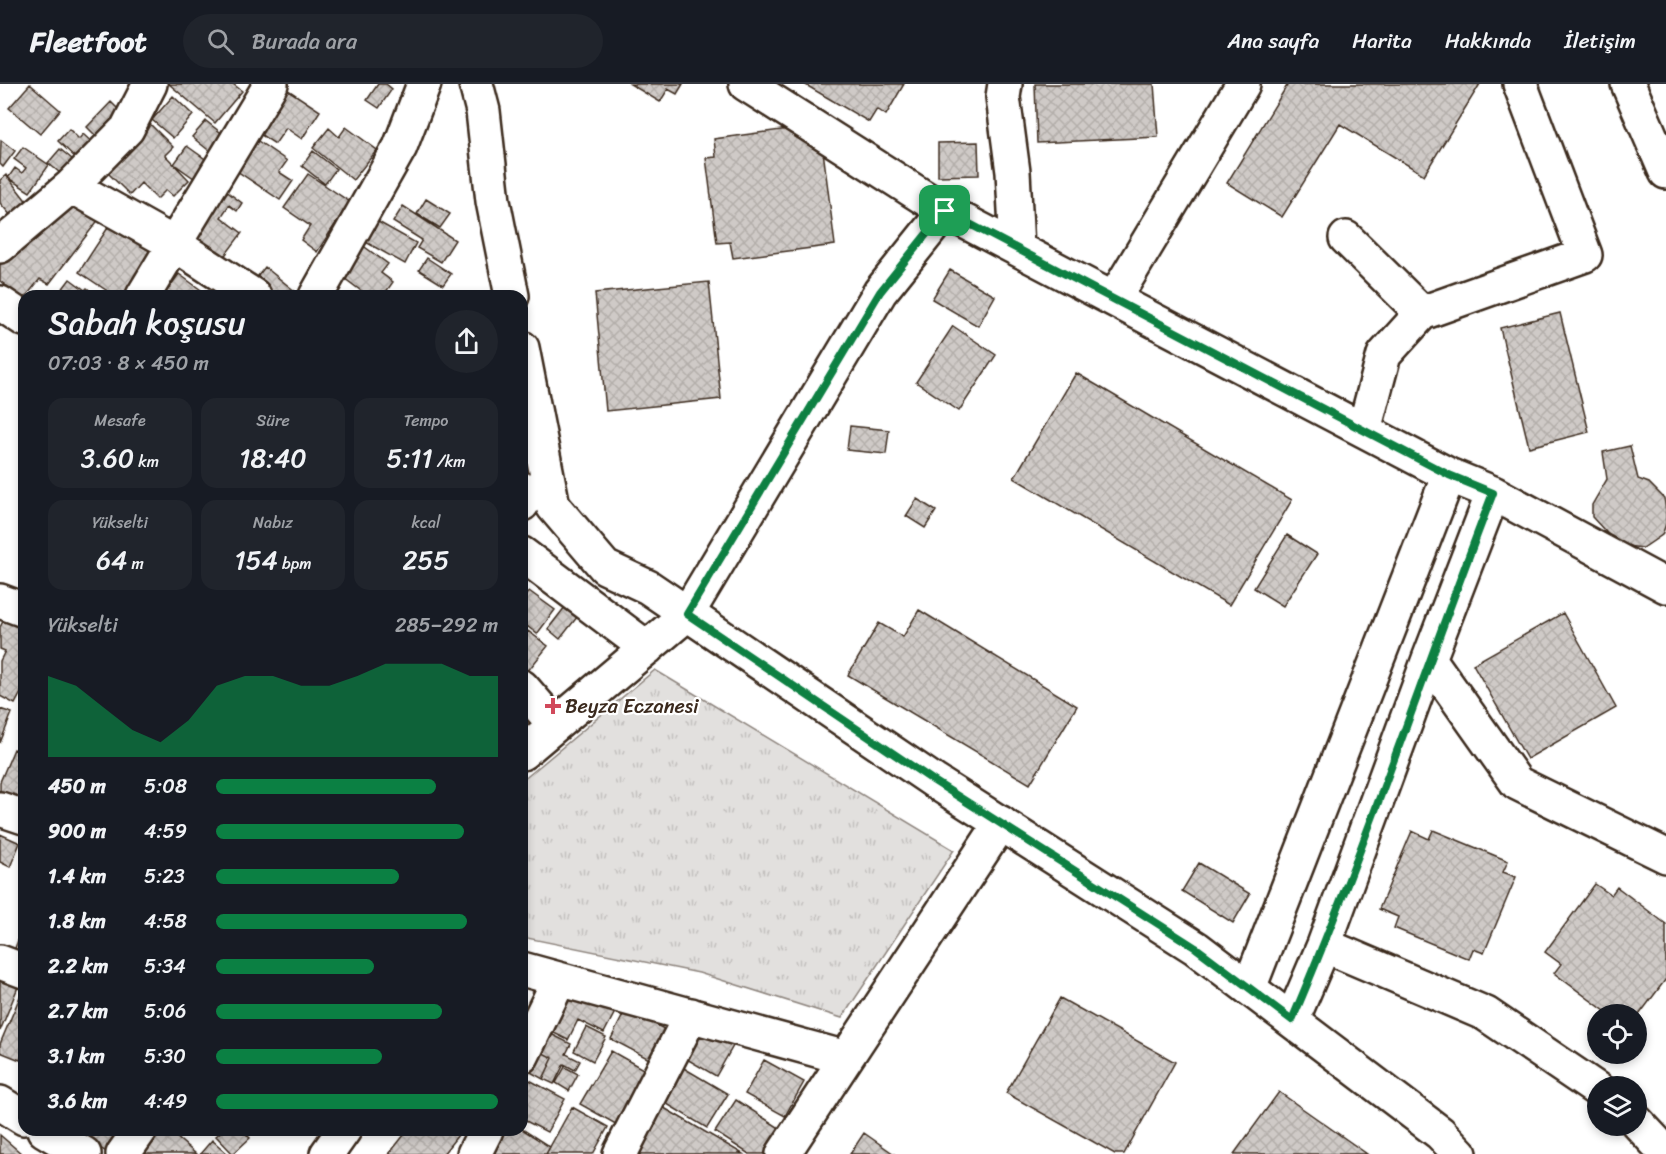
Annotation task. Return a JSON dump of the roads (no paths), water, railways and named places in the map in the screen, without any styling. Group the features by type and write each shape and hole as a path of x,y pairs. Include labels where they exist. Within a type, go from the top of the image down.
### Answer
{"main road":[{"path":"0,246 71,186 127,129 150,84"},
{"path":"147,290 271,84"},
{"path":"319,290 400,147 424,84"},
{"path":"476,84 483,111 493,201 511,290"},
{"path":"746,84 945,211 1449,475 1493,493 1666,586"},
{"path":"1005,84 1003,97 1013,172 1017,248"},
{"path":"1114,299 1243,84"},
{"path":"1364,430 1384,355 1422,313 1585,255 1520,84"},
{"path":"1628,84 1666,172"},
{"path":"71,186 176,245 245,290"},
{"path":"528,748 687,614 880,292 945,211"},
{"path":"1346,238 1422,313"},
{"path":"0,303 18,315"},
{"path":"528,412 553,506 605,567 648,586 1001,823 1196,948 1440,1133 1460,1154"},
{"path":"1249,988 1449,475"},
{"path":"1292,1020 1324,945 1429,659 1493,493"},
{"path":"528,559 647,648"},
{"path":"0,601 18,608"},
{"path":"1429,659 1517,783 1666,856"},
{"path":"528,694 555,725"},
{"path":"0,809 18,814"},
{"path":"783,1154 1001,823"},
{"path":"1324,945 1486,1014 1587,1083"},
{"path":"0,962 18,969"},
{"path":"528,971 846,1058"},
{"path":"528,1044 560,980"},
{"path":"620,1154 691,1016"},
{"path":"0,1103 18,1114"},
{"path":"1647,1133 1666,1153"},
{"path":"54,1136 84,1154"},
{"path":"123,1154 136,1136"},
{"path":"327,1154 340,1136"},
{"path":"474,1154 483,1136"}],"place":[{"name":"Beyza Eczanesi","path":"553,706"}]}
